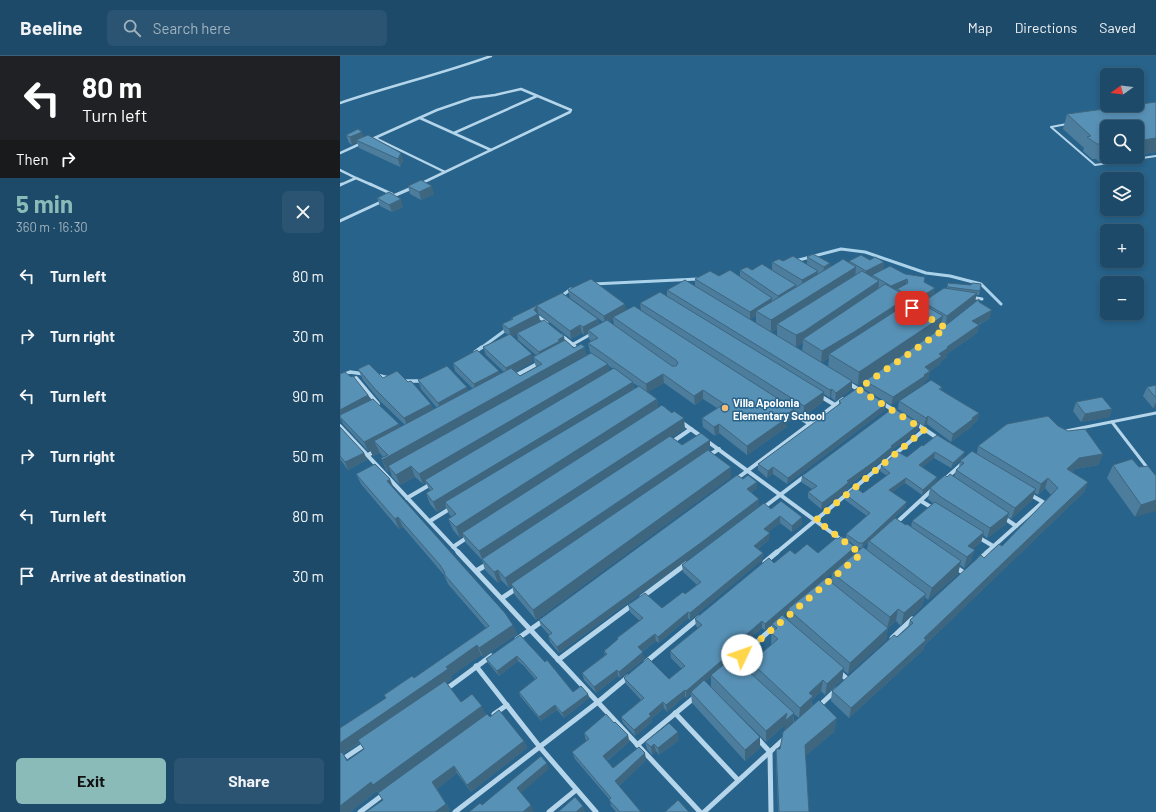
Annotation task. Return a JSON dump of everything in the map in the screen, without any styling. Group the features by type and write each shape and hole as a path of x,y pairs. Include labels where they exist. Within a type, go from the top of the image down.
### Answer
{"street":[{"path":"340,103 384,88 461,67 491,56"},
{"path":"340,152 472,98 516,89 521,89 571,110 570,112 492,150 340,221"},
{"path":"454,133 537,96"},
{"path":"420,118 492,150"},
{"path":"375,138 445,172"},
{"path":"340,170 395,196"},
{"path":"340,185 356,178"},
{"path":"968,297 982,299 976,304"},
{"path":"539,317 551,327"},
{"path":"539,326 546,322"},
{"path":"556,331 578,348"},
{"path":"566,348 598,331"},
{"path":"534,358 539,362"},
{"path":"507,380 546,359"},
{"path":"356,378 382,408"},
{"path":"846,382 865,393"},
{"path":"852,393 864,385"},
{"path":"815,393 835,405"},
{"path":"729,484 846,397"},
{"path":"878,401 898,413"},
{"path":"370,406 377,403"},
{"path":"886,414 898,404"},
{"path":"785,408 810,424"},
{"path":"675,418 850,546"},
{"path":"911,421 944,442"},
{"path":"340,426 531,629 700,812"},
{"path":"665,446 691,429"},
{"path":"762,566 924,430"},
{"path":"368,455 381,448"},
{"path":"706,458 719,449"},
{"path":"940,483 969,457"},
{"path":"761,509 811,471"},
{"path":"387,476 394,472"},
{"path":"945,479 952,483"},
{"path":"407,498 438,480"},
{"path":"888,530 935,487"},
{"path":"976,562 1043,502 1023,490"},
{"path":"921,500 940,513"},
{"path":"430,521 455,505"},
{"path":"997,513 1016,526"},
{"path":"894,525 900,529"},
{"path":"453,547 473,534"},
{"path":"973,534 993,546"},
{"path":"640,598 691,561"},
{"path":"476,571 490,562"},
{"path":"951,564 964,573"},
{"path":"959,577 970,568"},
{"path":"502,598 522,585"},
{"path":"558,660 634,603"},
{"path":"513,641 550,615"},
{"path":"640,667 701,616"},
{"path":"888,642 915,617"},
{"path":"728,668 781,621"},
{"path":"886,633 892,638"},
{"path":"437,695 494,654"},
{"path":"733,663 739,668"},
{"path":"476,666 539,746 596,812"},
{"path":"836,670 847,679"},
{"path":"455,812 598,702 634,672"},
{"path":"815,709 853,674"},
{"path":"637,745 701,691"},
{"path":"488,718 507,706"},
{"path":"675,713 738,780"},
{"path":"704,812 789,733"},
{"path":"754,736 770,752 771,812"},
{"path":"340,761 372,739"},
{"path":"360,812 390,789"},
{"path":"549,812 576,790"}],"lane":[{"path":"1074,124 1051,127 1095,165 1156,156"},
{"path":"1066,430 1156,413"},
{"path":"1112,422 1152,473"}],"building":[{"path":"1156,102 1156,138 1144,140 1144,120 1100,120 1100,144 1097,144 1087,137 1091,136 1067,114 1100,110 1100,112 1144,112 1144,104"},
{"path":"358,129 362,132 350,137 346,135"},
{"path":"368,135 401,153 398,159 356,140"},
{"path":"421,180 432,186 419,192 408,186"},
{"path":"389,192 401,199 389,205 377,198"},
{"path":"813,254 830,263 824,267 807,257"},
{"path":"861,255 870,260 875,257 884,262 866,271 849,261"},
{"path":"793,256 818,271 802,280 772,262 779,259 783,261"},
{"path":"843,259 856,267 771,320 756,311 840,261"},
{"path":"762,264 796,285 778,296 740,270 747,267 752,270"},
{"path":"890,266 905,274 925,277 924,282 935,288 916,300 897,289 908,283 907,279 891,286 872,275"},
{"path":"730,270 772,298 750,312 695,279 710,271 719,276"},
{"path":"862,271 879,281 803,332 796,335 777,324"},
{"path":"591,279 625,304 604,316 568,290"},
{"path":"685,280 852,381 836,393 832,389 830,390 667,290"},
{"path":"947,283 971,285 972,283 981,284 980,291 948,287"},
{"path":"885,284 908,297 822,351 803,339"},
{"path":"944,288 977,293 947,316 923,302"},
{"path":"660,292 824,392 804,406 640,303"},
{"path":"562,293 598,319 583,327 580,325 570,331 537,306 534,310 538,314 509,329 502,324 513,319 511,318"},
{"path":"914,299 943,316 859,372 829,354"},
{"path":"979,299 979,302 992,310 972,321 979,325 947,347 948,348 939,354 942,356 925,367 930,371 924,375 925,376 893,397 865,381 950,322"},
{"path":"634,306 794,409 785,416 787,418 747,446 719,424 714,427 702,418 724,404 703,390 694,396 663,374 646,384 588,343 598,338 588,330 607,320 672,366 676,366 678,363 676,360 613,317"},
{"path":"544,320 564,336 558,340 560,341 539,352 517,333"},
{"path":"510,334 532,354 506,368 483,347"},
{"path":"565,340 574,348 581,344 585,347 382,460 381,458 388,455 374,441 368,444 511,368 520,376 542,364 533,357"},
{"path":"477,350 499,371 474,384 453,363"},
{"path":"591,353 608,364 419,474 411,466 396,475 388,466"},
{"path":"369,364 383,378 397,371 408,382 411,381 431,404 404,418 375,389 358,369"},
{"path":"447,366 467,387 438,403 418,380"},
{"path":"614,368 633,382 433,502 426,493 433,489 425,480"},
{"path":"345,372 351,377 353,376 368,395 340,410 340,374"},
{"path":"931,380 942,387 939,389 979,413 953,434 928,416 926,418 899,401"},
{"path":"1156,385 1156,398 1147,387"},
{"path":"639,386 657,399 456,527 448,519 456,514 445,502"},
{"path":"859,387 886,404 788,478 773,467 768,471 758,464 841,403 839,401"},
{"path":"1102,397 1112,409 1085,414 1076,402"},
{"path":"373,399 399,424 364,442 340,417 340,415"},
{"path":"662,405 672,413 674,411 684,418 479,551 462,533"},
{"path":"893,408 920,424 891,446 892,447 875,461 847,481 849,482 822,503 808,492 817,486 802,476"},
{"path":"1048,416 1058,426 1068,431 1085,429 1103,454 1079,458 1067,469 1088,482 924,638 926,640 851,708 832,691 894,635 897,637 913,623 910,620 981,555 984,558 999,544 1002,546 1058,488 1048,478 1041,484 978,446 1007,424"},
{"path":"340,427 364,453 345,462 340,456"},
{"path":"701,433 710,440 505,578 498,570 494,572 482,559 670,436 682,445"},
{"path":"937,435 965,452 953,463 935,452 919,465 937,477 923,490 906,478 889,490 907,502 863,543 859,543 846,534 870,513 846,495 855,487 863,493 890,473 881,466 898,452 907,457"},
{"path":"708,450 731,467 533,610 511,584"},
{"path":"972,451 1036,489 1015,508 956,470 964,463 960,461"},
{"path":"1132,459 1139,467 1148,466 1156,476 1156,500 1141,505 1113,465"},
{"path":"375,464 390,479 387,481 505,613 513,625 479,648 477,645 446,667 448,669 340,743 340,728 386,698 384,695 412,676 414,678 489,626 444,574 445,573 440,565 398,517 395,519 356,474"},
{"path":"950,474 1009,513 990,528 941,497 930,488 945,475 947,477"},
{"path":"737,475 743,479 748,475 757,482 747,489 759,499 557,647 548,636 552,633 539,620"},
{"path":"781,501 802,517 792,526 780,516 764,529 770,533 754,546 763,553 690,613 688,612 658,637 655,634 638,647 643,652 619,672 617,670 594,687 582,673 607,654 604,651 618,639 617,638 643,618 628,605 645,593 662,608 683,592 685,594 701,582 682,565 764,503 771,509"},
{"path":"935,502 984,532 968,546 975,550 967,557 912,521"},
{"path":"895,518 906,525 907,524 961,561 932,588 869,541"},
{"path":"841,536 855,547 765,624 762,621 741,639 743,641 739,644 740,645 686,691 685,690 666,705 663,702 649,714 651,716 634,730 621,717 644,698 624,678 648,658 669,679 685,666 670,651 702,625 695,619 769,558 774,563 790,550 795,554 807,544 818,553 836,538 838,539"},
{"path":"863,547 926,594 904,613 898,609 890,617 832,573"},
{"path":"826,578 888,628 850,663 788,609"},
{"path":"782,615 844,668 827,684 823,680 809,693 813,696 800,708 739,651 746,645 757,657 778,639 771,633 777,628 772,624"},
{"path":"520,635 545,662 547,660 573,692 581,686 588,694 562,713 555,705 539,717 519,692 537,678 522,661 517,656 497,671 486,659"},
{"path":"733,657 794,713 785,721 787,713 766,731 711,675"},
{"path":"704,680 760,737 745,750 691,692"},
{"path":"445,681 461,702 472,694 482,706 373,785 371,782 340,806 340,753 342,752 347,761 364,749 358,740"},
{"path":"819,700 837,718 805,745 809,812 779,812 776,749 780,749 783,732"},
{"path":"499,710 524,741 467,785 454,766 432,782 446,804 435,812 366,812 383,800 378,793 487,714 490,717"},
{"path":"606,714 628,735 603,756 613,768 639,747 645,753 615,781 641,812 620,812 609,800 611,798 572,752 589,739 584,733"},
{"path":"669,723 678,732 658,748 654,744 651,747 645,742"},
{"path":"541,756 547,763 517,788 531,805 523,812 469,812 480,803 482,805"},
{"path":"575,797 583,806 576,812 558,812"},
{"path":"678,800 689,812 665,812"}],"waterway":[{"path":"795,261 841,249 865,252 926,273 950,276 981,284 1001,304"},
{"path":"593,284 698,279"},
{"path":"560,297 571,289"},
{"path":"481,348 507,329"},
{"path":"475,352 482,347"},
{"path":"340,376 350,372 364,374"},
{"path":"376,375 389,378"},
{"path":"403,381 423,381"}],"place":[{"name":"Villa Apolonia Elementary School","path":"725,408"}],"route":[{"path":"742,655 861,554 816,520 924,430 858,389 946,328 912,308"}]}
